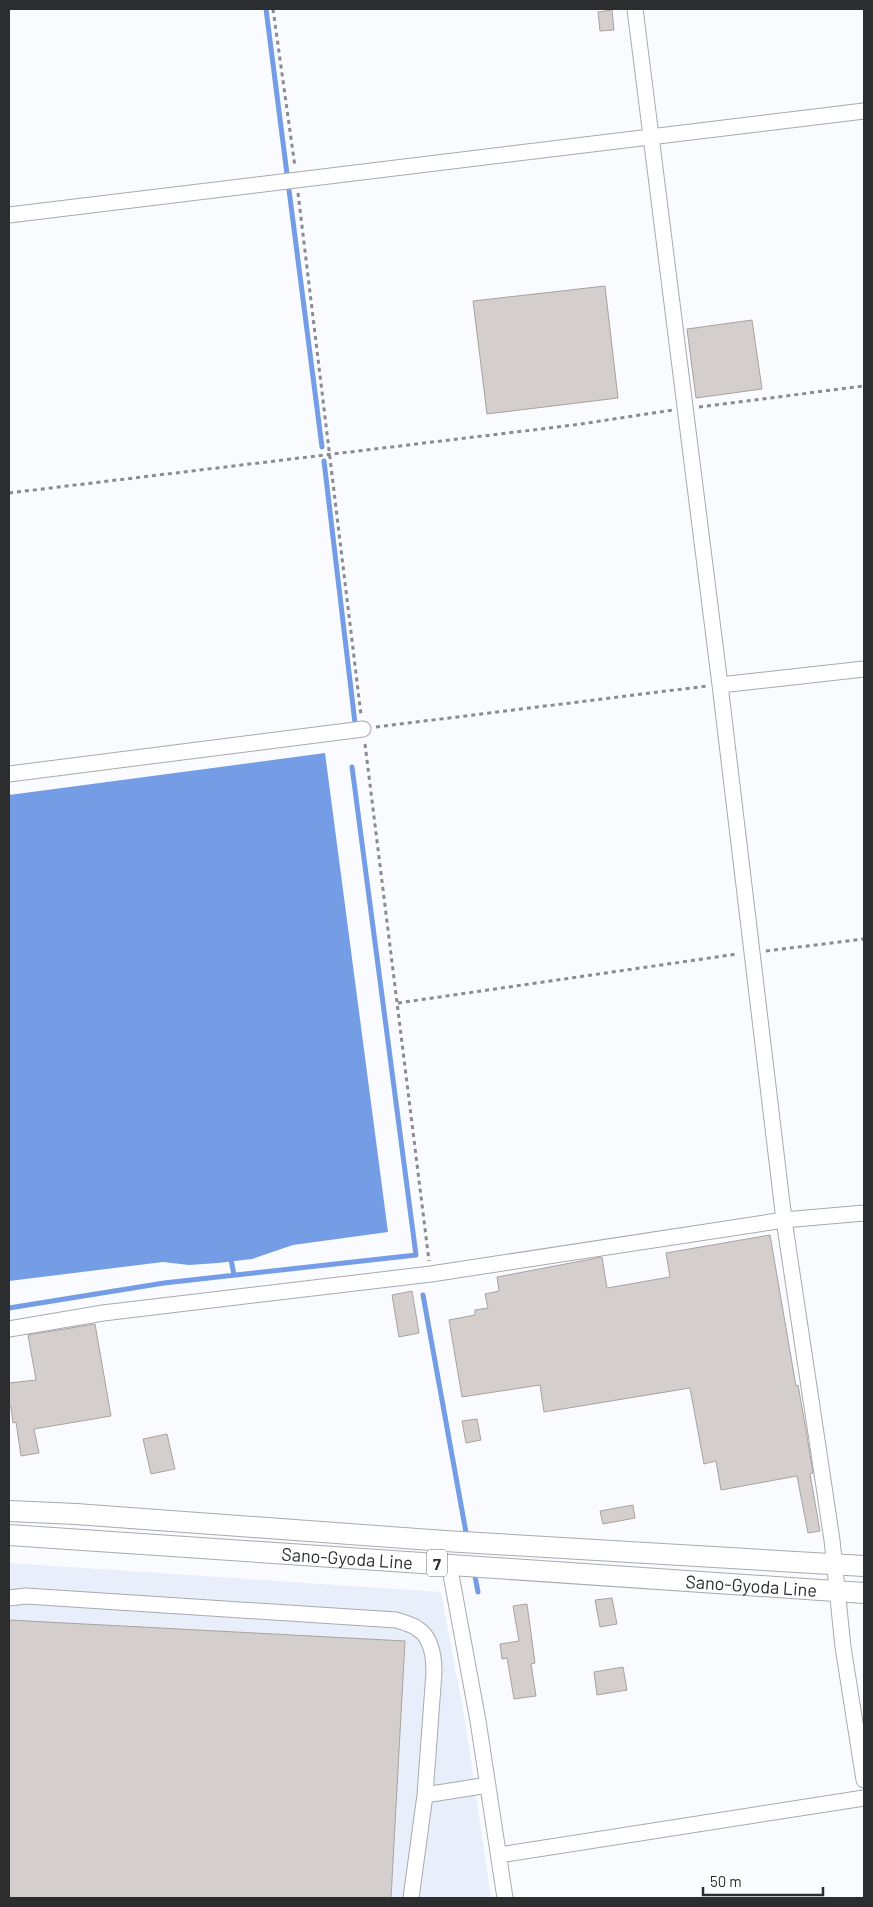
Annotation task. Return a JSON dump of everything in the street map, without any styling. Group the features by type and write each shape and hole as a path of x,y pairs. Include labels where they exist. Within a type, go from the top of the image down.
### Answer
{"main road":[{"name":"Sano-Gyoda Line","path":"9,1511 104,1516 455,1542 864,1566"},
{"name":"Sano-Gyoda Line","path":"9,1535 864,1593"}],"street":[{"path":"635,9 720,685 784,1220 835,1564 843,1647 864,1780"},
{"path":"9,216 864,111"},
{"path":"720,685 864,669"},
{"path":"9,774 363,729"},
{"path":"9,1329 104,1313 430,1274 784,1220 864,1213"},
{"path":"449,1564 488,1785 505,1898"},
{"path":"9,1598 26,1596 396,1620 418,1629 428,1641 434,1656 434,1672 425,1795 411,1898"},
{"path":"425,1795 488,1785"},
{"path":"499,1855 864,1798"}],"path":[{"path":"273,9 297,180 430,1274"},
{"path":"9,493 574,425 685,408 864,386"},
{"path":"363,729 720,685"},
{"path":"398,1003 751,952 864,939"}],"shaded area":[{"path":"9,1563 441,1592 466,1727 491,1898 9,1898"}],"water":[{"path":"325,753 388,1232 293,1245 252,1259 189,1265 163,1262 9,1281 9,795"}],"building":[{"path":"612,10 614,30 600,31 598,12"},
{"path":"605,286 618,398 487,414 473,301"},
{"path":"752,320 762,389 696,398 687,329"},
{"path":"770,1235 796,1386 798,1385 806,1430 813,1473 810,1474 820,1531 808,1533 797,1476 721,1490 716,1461 704,1464 690,1388 544,1412 540,1385 462,1397 449,1320 475,1315 475,1310 488,1308 485,1294 499,1291 497,1277 602,1257 607,1288 670,1277 666,1253"},
{"path":"412,1291 419,1333 399,1337 392,1295"},
{"path":"95,1324 111,1416 34,1429 39,1453 21,1456 16,1422 13,1423 11,1407 9,1407 9,1383 36,1380 28,1335"},
{"path":"477,1419 481,1440 466,1443 462,1421"},
{"path":"167,1434 175,1469 151,1474 143,1439"},
{"path":"633,1505 635,1518 603,1524 600,1511"},
{"path":"612,1598 617,1624 600,1627 595,1600"},
{"path":"527,1604 535,1663 531,1664 536,1696 514,1699 507,1658 502,1659 500,1644 519,1641 513,1606"},
{"path":"9,1620 405,1641 391,1898 9,1898"},
{"path":"623,1667 627,1690 597,1695 594,1672"}],"waterway":[{"path":"266,9 287,174"},
{"path":"289,190 322,447"},
{"path":"324,461 355,723"},
{"path":"9,1308 164,1283 416,1255 352,767"},
{"path":"230,1254 234,1275"},
{"path":"423,1295 467,1538"},
{"path":"474,1571 478,1592"}]}
